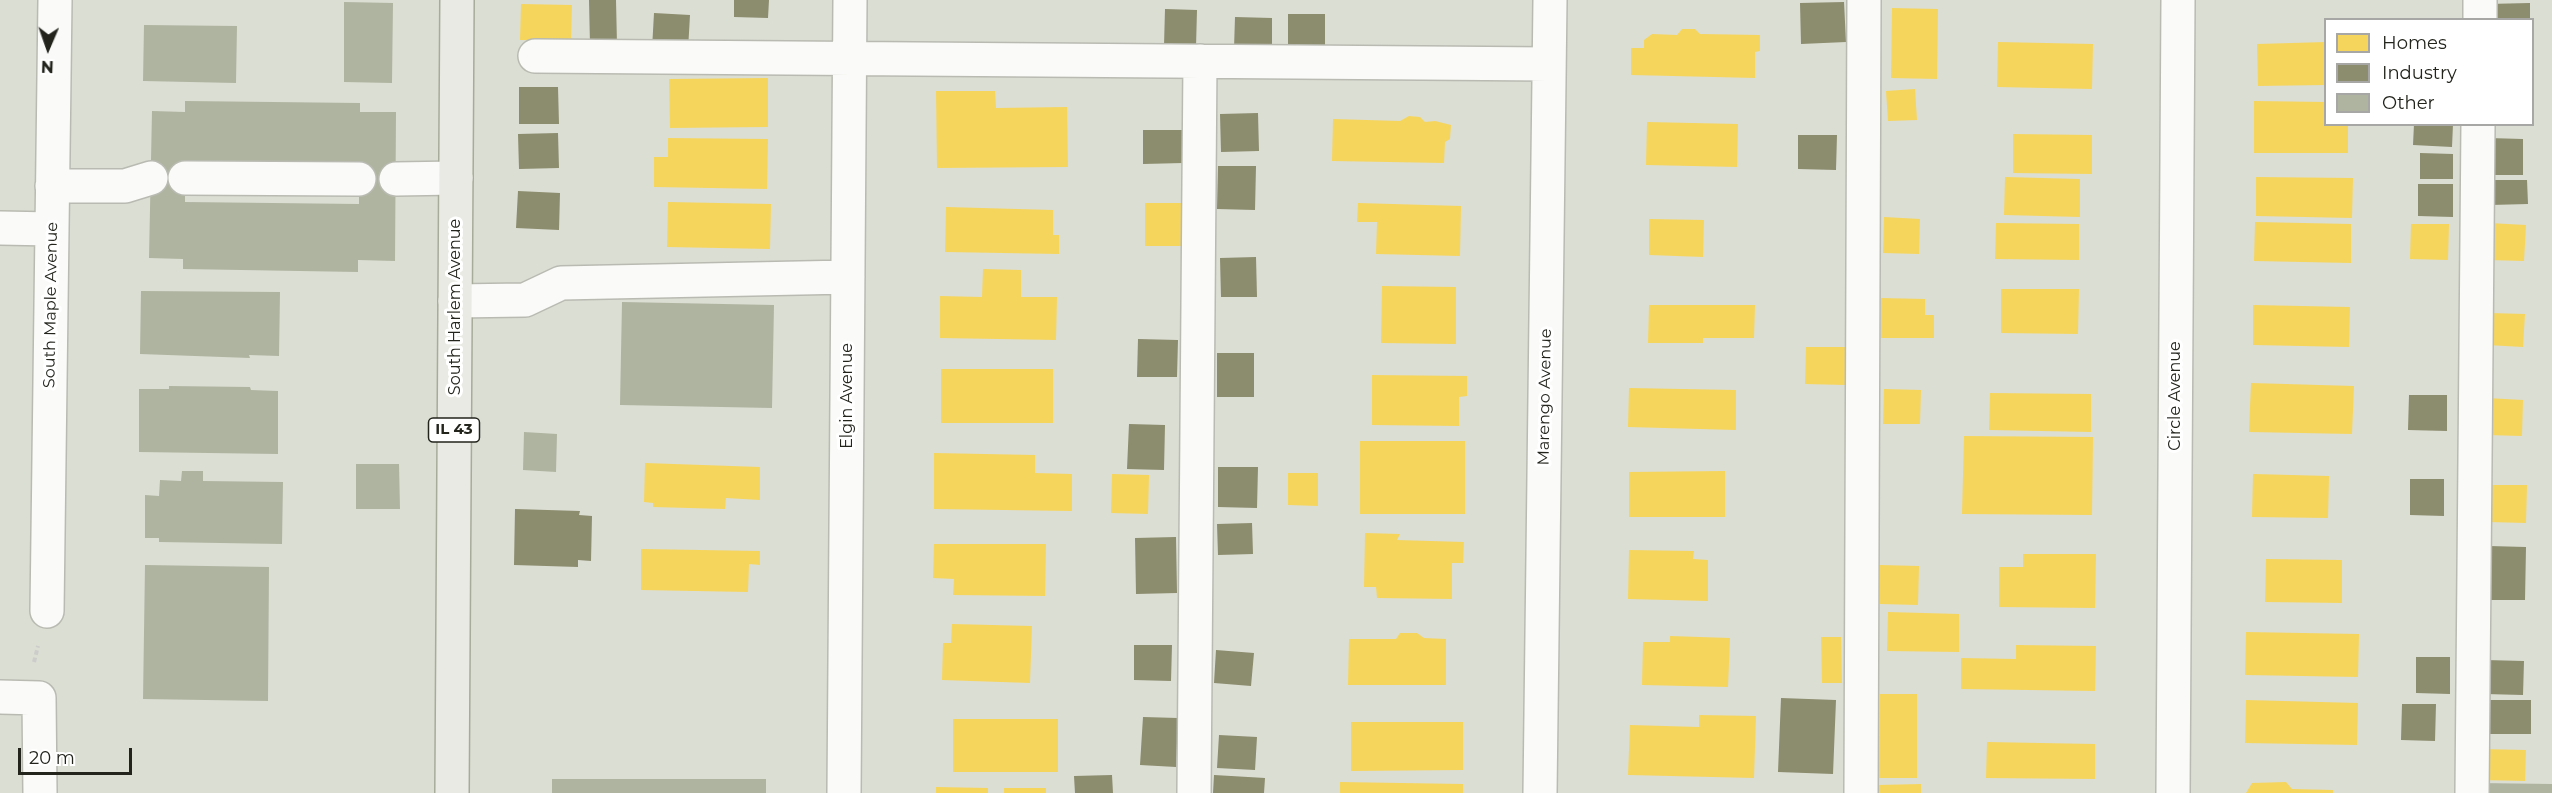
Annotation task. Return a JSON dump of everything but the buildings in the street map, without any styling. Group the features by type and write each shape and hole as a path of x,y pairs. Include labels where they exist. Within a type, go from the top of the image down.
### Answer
{"main road":[{"name":"South Harlem Avenue","path":"452,793 457,0"}],"street":[{"name":"South Maple Avenue","path":"47,611 55,0"},
{"name":"Elgin Avenue","path":"844,793 850,0"},
{"name":"Marengo Avenue","path":"1540,793 1550,0"},
{"path":"1861,793 1864,0"},
{"name":"Circle Avenue","path":"2173,793 2178,0"},
{"path":"2480,0 2480,18"},
{"path":"535,56 1549,64"},
{"path":"1194,793 1200,61"},
{"path":"2472,793 2478,126"},
{"path":"52,186 125,186 151,178"},
{"path":"185,178 359,179"},
{"path":"396,179 456,178"},
{"path":"0,228 52,229"},
{"path":"455,301 525,300 561,283 848,277"},
{"path":"21,697 40,793"}],"path":[{"path":"21,697 47,611"}]}
